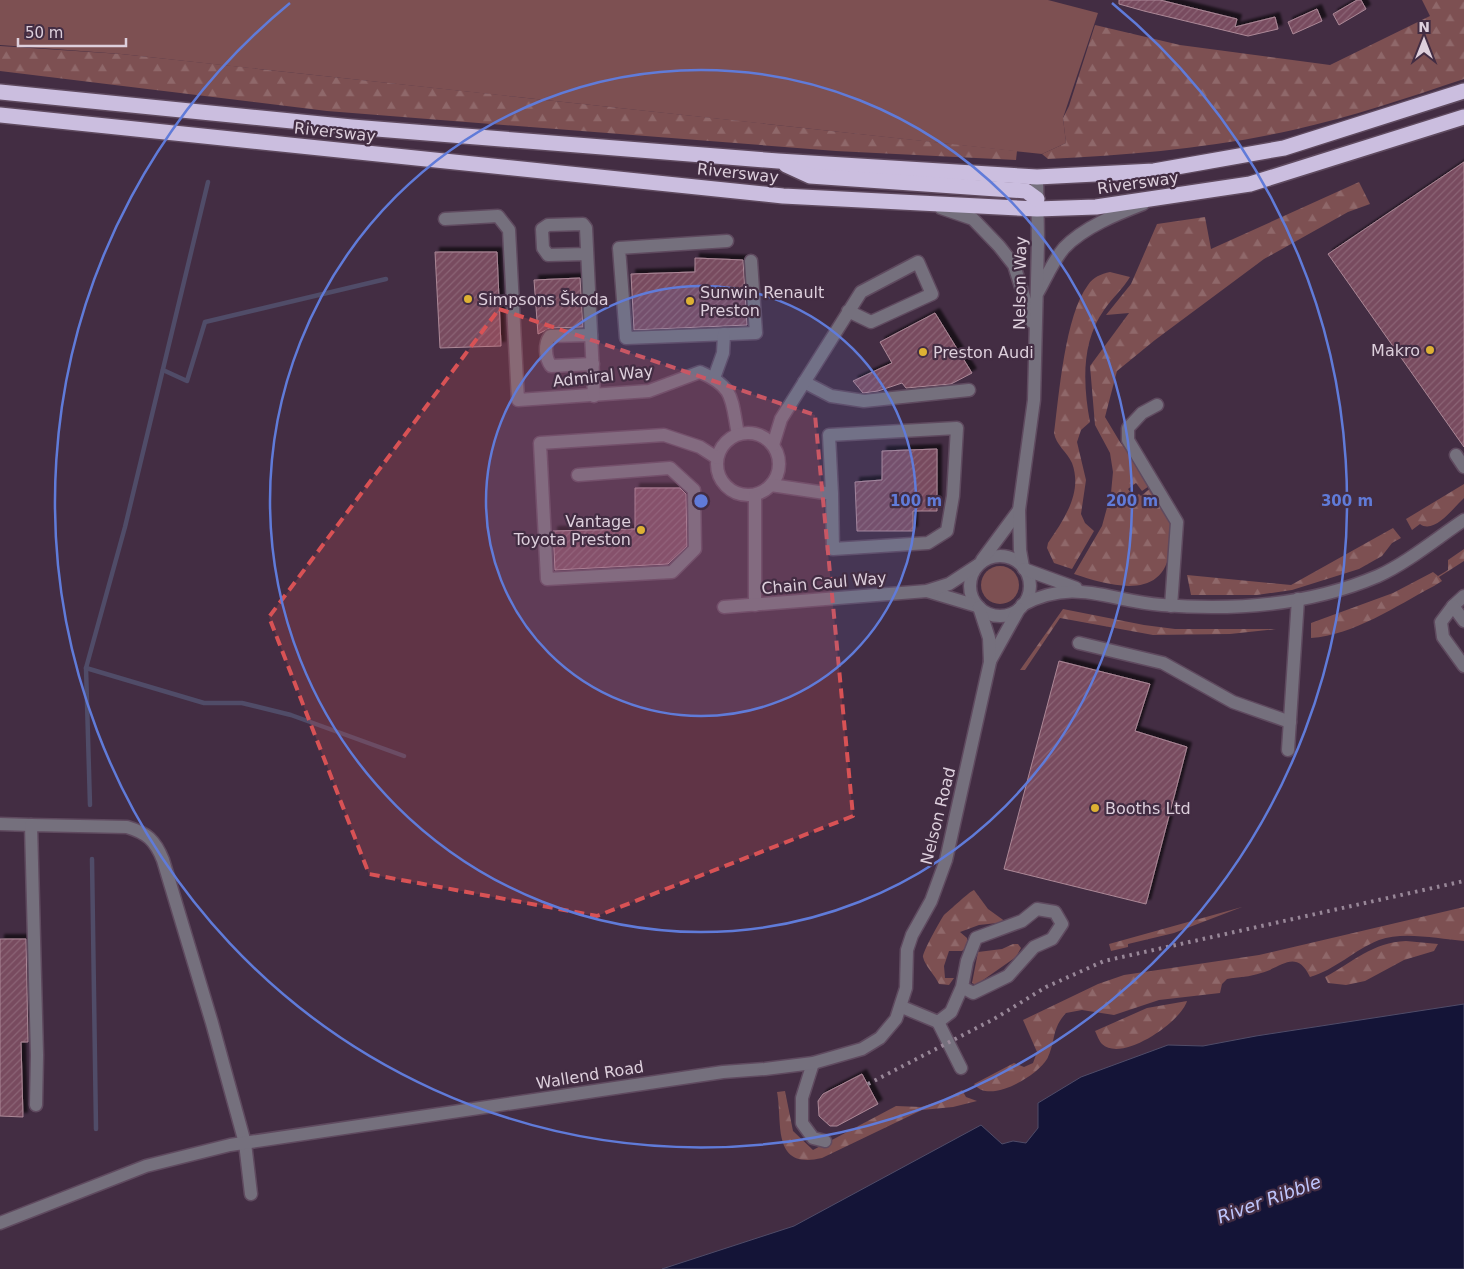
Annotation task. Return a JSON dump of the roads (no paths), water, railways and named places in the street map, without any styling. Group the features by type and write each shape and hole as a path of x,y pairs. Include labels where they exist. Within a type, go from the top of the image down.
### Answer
{"highway":[{"name":"Riversway","path":"0,92 361,128 778,162 1037,177 1154,170 1284,148 1464,91"},
{"name":"Riversway","path":"0,115 783,196 928,204 1096,206 1152,200 1250,184 1464,117"},
{"path":"778,162 810,176 1026,191 1037,204"}],"street":[{"name":"Nelson Way","path":"1024,568 1020,550 1019,510 1034,400 1037,294 1037,177"},
{"path":"1037,294 1064,248 1082,234 1117,214 1152,200"},
{"path":"928,204 973,220 999,246 1014,265 1035,331"},
{"name":"Admiral Way","path":"445,218 498,216 509,230 518,400 649,391 700,372 714,378"},
{"path":"727,241 619,248 626,338 756,333 751,261"},
{"path":"587,254 594,396"},
{"path":"773,445 781,419 848,311 860,292 918,262 932,294 871,322 848,311"},
{"path":"724,334 723,353 714,378 726,386 731,397 738,434"},
{"path":"591,335 550,336 546,342 547,361 551,366 593,364"},
{"path":"804,382 831,396 864,400 969,390"},
{"path":"1157,405 1142,413 1128,428 1128,440 1177,522 1171,606"},
{"path":"957,428 954,496 947,530 928,542 833,549 832,494 829,435 957,428"},
{"path":"750,432 765,437 773,445 778,456 780,466 777,477 771,485 755,495 735,493 719,478 717,458 724,444 738,434 750,432"},
{"path":"578,475 670,468 694,490 695,549 672,572 547,579 540,443 664,435 700,447 717,458"},
{"path":"1456,455 1464,467"},
{"path":"771,485 832,494"},
{"path":"755,495 755,605"},
{"name":"Nelson Way","path":"979,564 1019,510"},
{"path":"1081,590 1046,594 1003,615 986,612 978,607 970,590 973,572 979,564 998,556 1008,557 1024,568 1081,590 1171,606 1227,608 1298,599 1328,593 1379,575 1464,520"},
{"name":"Chain Caul Way","path":"724,607 927,591 949,584 979,564"},
{"path":"1021,607 1030,587 1024,568"},
{"name":"Chain Caul Way","path":"927,591 978,607"},
{"path":"1464,596 1452,606 1442,622 1443,637 1464,666"},
{"path":"1288,750 1298,599"},
{"path":"1452,606 1464,621"},
{"name":"Nelson Road","path":"906,973 907,950 912,935 931,900 946,860 990,662 989,638 978,607"},
{"name":"Nelson Road","path":"990,662 1021,607"},
{"path":"1079,643 1163,663 1233,702 1290,722"},
{"path":"0,824 127,827 150,836 157,846 212,1023 245,1143 251,1194"},
{"path":"31,825 37,1055 36,1105"},
{"path":"938,1022 951,1012 962,987 966,961 976,938 1022,921 1037,909 1055,912 1062,924 1052,939 1034,947 1008,976 973,993 962,987"},
{"name":"Wallend Road","path":"0,1223 146,1166 230,1145 723,1072 813,1063 862,1050 880,1038 896,1019 902,1007 906,988 906,973"},
{"path":"902,1007 938,1022 961,1068"},
{"path":"813,1063 802,1098 802,1123 813,1138 825,1141"}],"water":[{"name":"River Ribble","path":"1464,1004 1464,1269 662,1269 794,1226 981,1125 1002,1144 1013,1141 1026,1143 1038,1128 1038,1103 1081,1077 1168,1045 1203,1046"}],"waterway":[{"path":"90,805 86,668 125,527 208,182"},
{"path":"163,370 187,381 205,322 386,279"},
{"path":"86,668 204,703 242,703 291,715 404,756"},
{"path":"92,859 96,1129"}],"railway":[{"path":"868,1084 994,1019 1046,987 1104,961 1464,881"}],"place":[{"name":"Simpsons Škoda","path":"468,299"},
{"name":"Sunwin Renault Preston","path":"690,301"},
{"name":"Makro","path":"1430,350"},
{"name":"Preston Audi","path":"923,352"},
{"name":"Vantage Toyota Preston","path":"641,530"},
{"name":"Booths Ltd","path":"1095,808"}]}
